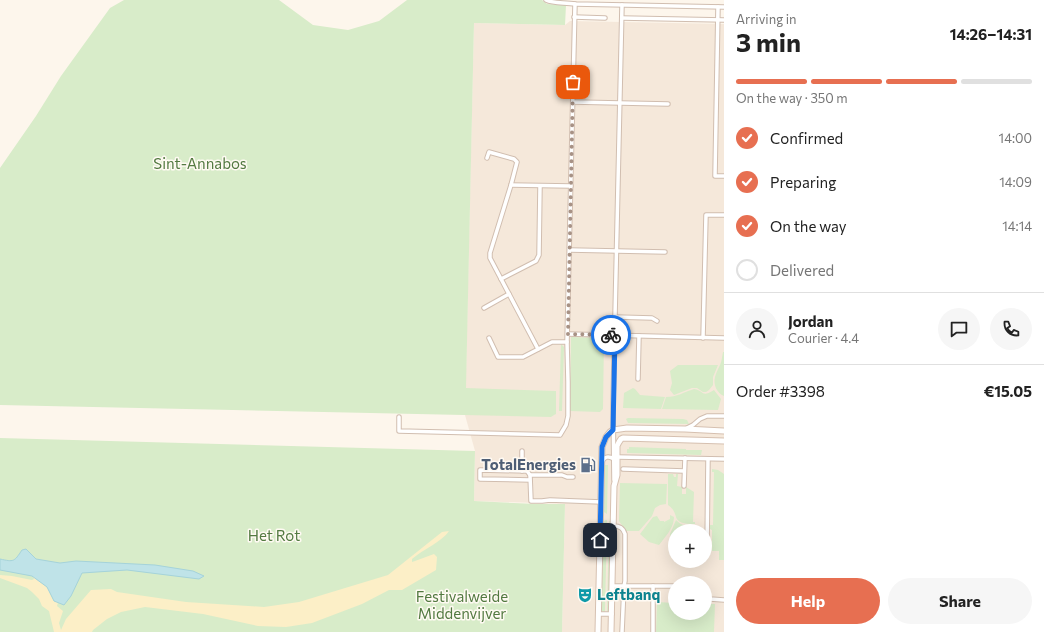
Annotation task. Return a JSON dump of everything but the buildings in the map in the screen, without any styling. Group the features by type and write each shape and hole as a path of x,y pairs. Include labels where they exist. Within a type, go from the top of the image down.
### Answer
{"main road":[{"path":"598,632 602,462 603,444 606,437 613,432 626,428 685,429 724,432"},
{"path":"611,632 614,486 617,475 615,458 618,442 624,438 724,441"}],"street":[{"path":"546,0 550,2 575,4 724,7"},
{"path":"399,417 399,431 560,435 566,425 568,416 567,342 575,4"},
{"path":"615,458 613,432 622,5"},
{"path":"718,7 715,176 724,176"},
{"path":"574,17 605,18"},
{"path":"622,18 724,20"},
{"path":"573,102 668,104"},
{"path":"487,158 489,152 516,160 517,164 490,253 490,258 538,349"},
{"path":"511,185 571,186"},
{"path":"501,279 536,261 539,255 540,186"},
{"path":"703,338 706,215 724,215"},
{"path":"570,250 665,252"},
{"path":"484,308 509,294"},
{"path":"615,317 652,318 657,321"},
{"path":"568,334 724,338"},
{"path":"638,379 639,336"},
{"path":"488,338 498,357 522,357 552,342 567,342"},
{"path":"685,429 693,425 700,418 707,416 724,416"},
{"path":"613,432 618,438 624,438"},
{"path":"522,451 522,471"},
{"path":"602,462 606,457 724,459"},
{"path":"684,458 684,486"},
{"path":"707,524 708,459"},
{"path":"530,480 480,479 480,470 527,471 530,474 562,475 566,477 573,477"},
{"path":"622,470 684,471"},
{"path":"530,474 531,501 550,500 601,502"},
{"path":"613,526 620,526 625,534 625,581 622,632"},
{"path":"612,586 668,586"},
{"path":"653,586 653,632"},
{"path":"712,599 724,600"},
{"path":"599,614 612,614"}],"shaded area":[{"path":"570,21 724,24 724,632 562,632 565,504 474,501 475,451 465,415 474,23 565,25"}],"green space":[{"name":"Sint-Annabos","path":"124,0 279,0 313,25 348,30 379,21 407,0 542,0 547,4 566,5 565,25 474,23 466,388 556,391 556,414 551,417 0,405 0,168 36,116 61,76 110,8"},
{"path":"571,337 604,338 603,409 600,412 570,411"},
{"path":"561,344 564,347 562,411 559,411"},
{"path":"723,352 724,396 715,386 716,372 721,363"},
{"path":"678,365 718,365 713,377 713,385 706,392 703,392 697,388 692,388 674,395 670,390 672,383 670,371"},
{"path":"633,388 640,395 665,397 661,409 623,408 624,393"},
{"path":"694,389 705,394 714,390 721,399 718,410 662,409 666,397"},
{"path":"626,419 683,419 687,420 689,424 628,423"},
{"name":"Het Rot","path":"0,438 475,451 474,501 565,504 562,632 0,632"},
{"path":"629,447 702,450 701,455 627,453 627,449 629,449"},
{"path":"605,465 608,465 607,514 604,512"},
{"path":"712,469 718,470 724,474 724,560 719,560 719,551 712,551 714,472 712,472"},
{"path":"668,474 673,474 674,477 676,477 676,474 678,474 677,486 682,487 682,494 686,494 686,487 694,492 693,522 695,522 695,524 687,524 678,521 674,512 668,505"},
{"path":"620,483 667,484 666,504 655,508 652,516 639,531 626,531 619,521"},
{"path":"670,515 674,517 672,524 668,524 668,533 659,545 649,542 640,534 653,517 657,516 660,521 664,522 670,519"},
{"path":"607,520 605,612 601,609 603,523"},
{"path":"676,520 681,524 674,524"},
{"path":"609,521 611,521 609,610 607,612"},
{"path":"657,602 668,603 668,620 712,620 712,604 715,604 714,632 656,632"}],"sand":[{"path":"449,531 442,539 412,559 412,562 434,554 437,557 436,570 402,590 389,590 362,604 312,623 286,627 258,626 203,614 145,607 121,612 107,619 92,632 54,632 49,611 42,606 39,599 32,592 27,588 0,578 0,575 32,580 34,579 33,576 47,587 54,601 58,602 57,606 63,611 59,623 61,630 66,619 91,590 111,589 117,592 186,602 264,607 299,602 388,575 442,532"}],"water":[{"path":"26,549 36,559 60,563 76,561 155,565 193,571 204,576 199,579 127,570 82,573 71,596 64,605 54,601 47,587 32,576 0,570 0,559 11,561 17,557 22,550"}],"way so far":[{"path":"573,82 568,334 611,335"}],"place":[{"name":"TotalEnergies","path":"588,465"},
{"name":"Leftbanq","path":"585,595"}],"route":[{"path":"600,540 602,447 606,437 613,430 615,336 611,335"}],"park label":[{"name":"Festivalweide Middenvijver","path":"462,606"}]}
